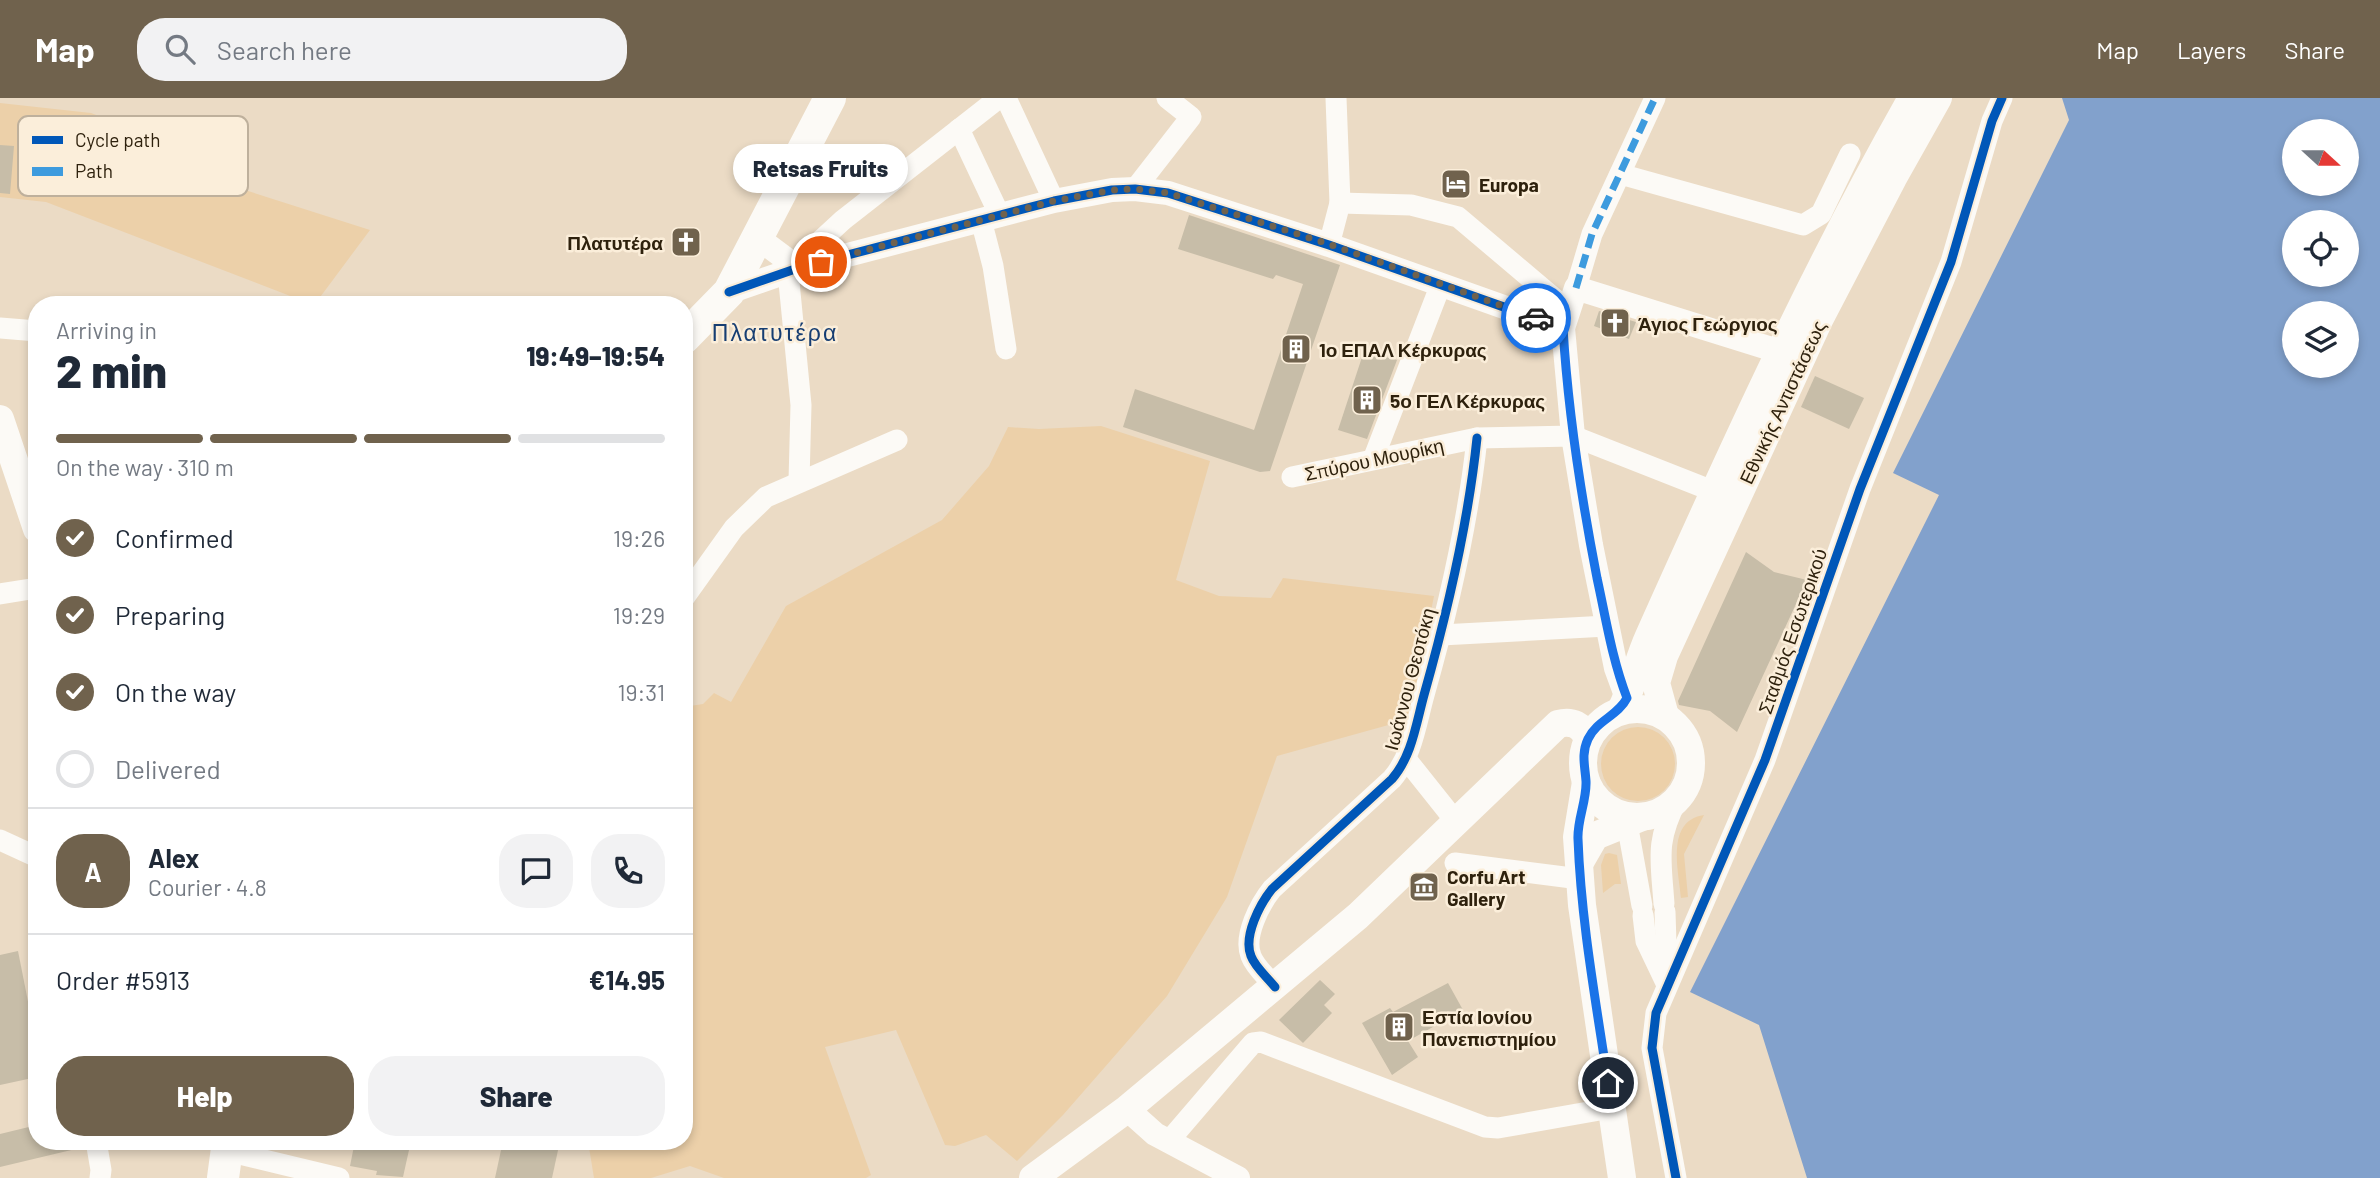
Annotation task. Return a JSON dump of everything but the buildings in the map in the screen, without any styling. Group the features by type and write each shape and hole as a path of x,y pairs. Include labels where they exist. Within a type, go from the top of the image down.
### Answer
{"main road":[{"path":"693,329 729,292 830,98"},
{"name":"Εθνικής Αντιστάσεως","path":"1624,704 1643,649 1725,496 1790,355 1843,223 1924,100"},
{"path":"0,419 28,500"},
{"name":"Εθνικής Αντιστάσεως","path":"1677,800 1687,784 1692,761 1685,736 1676,724 1665,716 1656,683 1658,670 1725,496"},
{"path":"1622,1178 1585,934 1578,825 1586,782 1583,765 1588,738 1601,722 1624,704 1665,716"},
{"path":"1033,1178 1127,1109 1359,916 1558,724 1578,725 1584,729 1588,738"},
{"path":"1586,782 1597,800 1611,811 1635,820"},
{"path":"1580,870 1595,835 1659,813 1677,800"}],"street":[{"path":"793,270 833,228 999,98"},
{"path":"1006,98 1054,201"},
{"path":"1135,189 1191,117 1167,98"},
{"path":"1329,244 1340,203 1336,98"},
{"path":"1624,704 1591,545 1573,436 1569,308 1592,234 1655,98"},
{"name":"Σταθμός Εσωτερικού","path":"1676,1178 1652,1048 1656,1013 1765,761 1860,489 1951,262 1992,121 2002,98"},
{"path":"959,129 991,218 993,266 1006,349"},
{"path":"1620,174 1794,225 1843,223 1850,154"},
{"path":"729,292 793,270 1054,201 1112,190 1135,189 1168,193 1329,244 1441,284 1790,355"},
{"path":"1340,203 1410,205 1458,217 1569,308"},
{"path":"758,238 793,270 801,405 799,481"},
{"path":"1374,457 1441,284"},
{"path":"0,328 28,330"},
{"name":"Σπύρου Μουρίκη","path":"1292,477 1374,457 1477,438 1573,436 1725,496"},
{"name":"Ιωάννου Θεοτόκη","path":"1275,987 1255,963 1249,949 1255,919 1262,902 1272,889 1385,785 1406,759 1441,635 1468,512 1477,438"},
{"path":"693,585 722,543 749,511 766,497 897,440"},
{"path":"0,594 28,589"},
{"path":"1441,635 1607,626"},
{"path":"1406,759 1457,823"},
{"path":"1667,985 1660,846 1662,830 1677,800"},
{"path":"1635,820 1646,941 1667,985"},
{"path":"0,840 28,857"},
{"path":"1455,863 1580,870"},
{"path":"1168,1142 1253,1043 1261,1042 1485,1127 1498,1128 1611,1108"},
{"path":"1127,1109 1146,1128 1168,1142 1238,1178"},
{"path":"97,1150 100,1178"},
{"path":"226,1157 330,1177"}],"shaded area":[{"path":"0,103 99,116 18,116 18,196 248,196 248,191 370,230 321,296 290,296 46,202 0,197"},
{"path":"1101,426 1210,461 1176,580 1219,596 1271,598 1283,578 1434,596 1410,719 1277,756 1227,897 1167,996 1063,1115 1017,1161 986,1135 955,1146 945,1145 896,1030 825,1047 871,1175 866,1178 724,1178 690,1166 651,1178 594,1178 589,1150 693,1150 693,706 703,704 714,693 731,702 786,606 942,520 989,466 1008,427 1039,429"},
{"path":"1638,727 1659,733 1669,743 1675,764 1669,785 1659,795 1638,801 1617,795 1607,785 1601,764 1607,743 1617,733"},
{"path":"1704,815 1684,854 1688,897 1681,898 1677,861 1679,837 1692,819"},
{"path":"1605,854 1617,855 1621,884 1615,884 1603,893 1601,865"}],"water":[{"path":"2062,98 2380,98 2380,1178 1807,1178 1759,1025 1690,992 1939,495 1893,473 2069,120"}],"marked path":[{"path":"1576,288 1592,234 1655,98"}],"cycle path":[{"path":"1676,1178 1652,1048 1656,1013 1765,760 1860,489 1951,262 1992,121 2002,98"},
{"path":"729,292 798,268 1054,201 1112,190 1135,189 1168,193 1329,245 1563,328"},
{"path":"1275,987 1255,964 1249,948 1251,930 1263,903 1272,889 1392,779 1409,750 1456,567 1477,438"}],"way so far":[{"path":"821,262 1054,201 1112,190 1135,189 1168,193 1329,244 1536,318"}],"place":[{"name":"Europa","path":"1456,184"},
{"name":"Πλατυτέρα","path":"686,242"},
{"name":"Retsas Fruits","path":"821,262"},
{"name":"Άγιος Γεώργιος","path":"1615,323"},
{"name":"1ο ΕΠΑΛ Κέρκυρας","path":"1296,349"},
{"name":"5ο ΓΕΛ Κέρκυρας","path":"1367,400"},
{"name":"Corfu Art Gallery","path":"1424,887"},
{"name":"Εστία Ιονίου Πανεπιστημίου","path":"1399,1027"}],"district":[{"name":"Πλατυτέρα","path":"775,332"}],"route":[{"path":"1536,318 1563,328 1573,436 1591,545 1616,668 1627,698 1621,710 1601,722 1588,738 1583,765 1586,782 1577,837 1585,934 1608,1083"}]}
